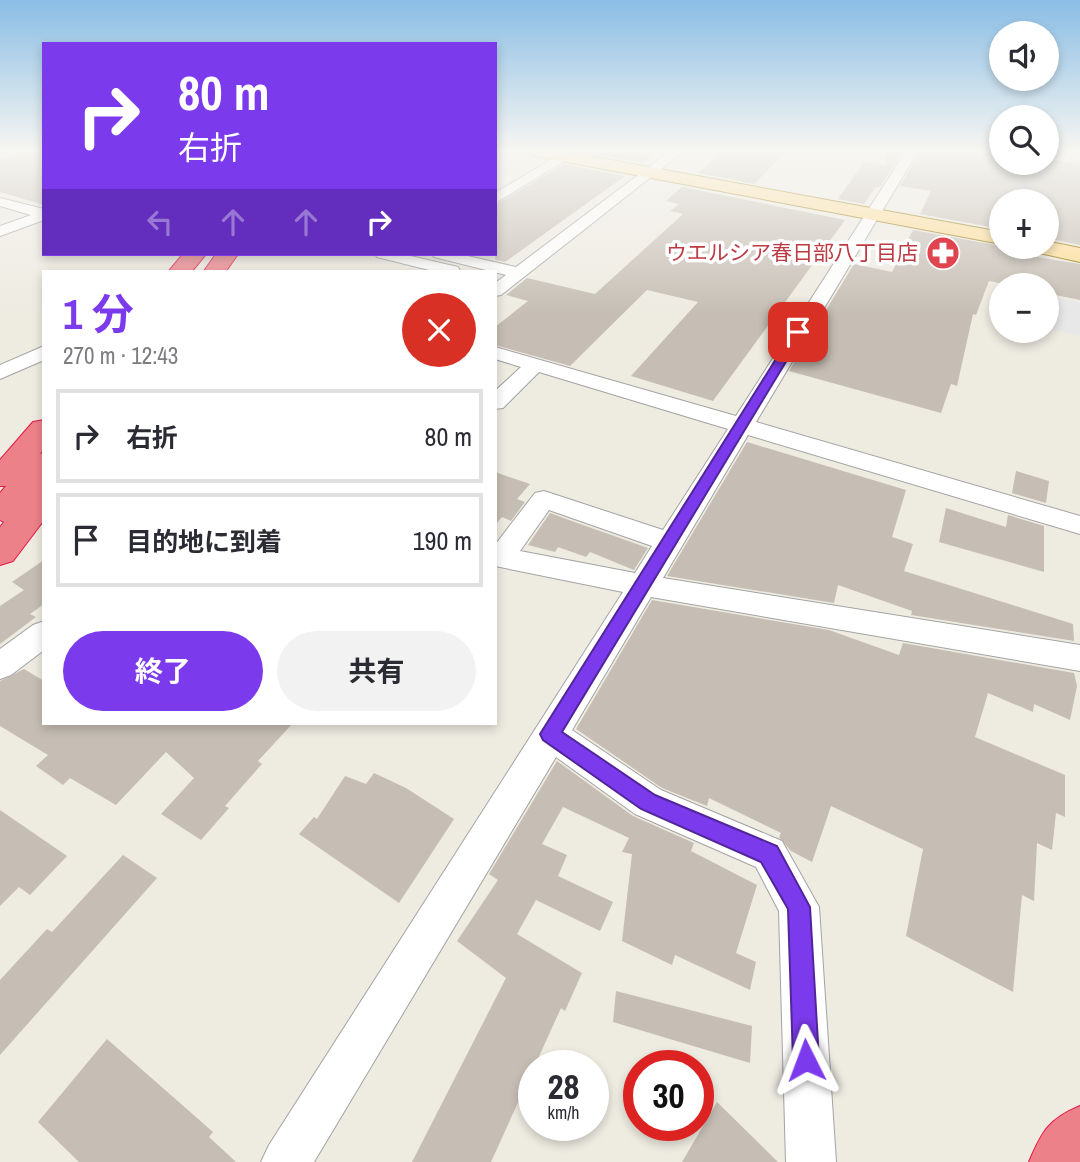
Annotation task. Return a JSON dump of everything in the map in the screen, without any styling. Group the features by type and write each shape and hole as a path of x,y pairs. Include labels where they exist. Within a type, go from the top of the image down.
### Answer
{"highway":[{"path":"188,266 223,258"},
{"path":"0,451 42,405"},
{"path":"0,480 42,431"},
{"path":"0,517 42,465"},
{"path":"0,552 42,499"},
{"path":"1063,1162 1080,1139"}],"main road":[{"path":"829,205 989,236"},
{"path":"1059,250 1080,255"}],"street":[{"path":"10,205 42,216"},
{"path":"498,286 520,273 608,205"},
{"path":"286,1162 877,205"},
{"path":"0,231 42,216"},
{"path":"391,256 448,270"},
{"path":"448,256 520,273"},
{"path":"0,373 42,353"},
{"path":"497,354 1080,525"},
{"path":"497,401 535,365"},
{"path":"668,542 544,499 498,556 642,585 1080,658"},
{"path":"0,666 42,635"},
{"path":"550,734 648,802 769,854 799,907 811,1162"}],"shaded area":[{"path":"1059,298 1080,302 1080,336 1059,331"}],"building":[{"path":"497,205 584,205 505,262 495,260"},
{"path":"677,205 772,205 845,220 713,401 631,376 698,302 647,290 570,366 497,346 497,325 528,301 506,295 527,278 595,294 683,214 670,211"},
{"path":"924,205 989,205 989,227 920,214"},
{"path":"1059,205 1080,205 1080,245 1059,241"},
{"path":"913,230 989,244 989,259 1050,259 1080,264 1080,300 1059,296 1059,273 989,273 989,281 976,315 973,314 957,386 951,384 941,413 789,371 854,264 892,272"},
{"path":"747,442 906,490 892,537 913,544 904,571 1073,624 1074,641 911,615 912,611 838,585 834,603 667,576"},
{"path":"1016,471 1049,481 1046,503 1012,493"},
{"path":"497,473 530,484 517,499 525,502 511,521 502,517 497,523"},
{"path":"946,508 1006,527 1008,515 1044,526 1044,572 939,542"},
{"path":"550,513 648,548 634,570 590,552 586,557 558,547 555,552 528,545"},
{"path":"42,561 42,605 30,614 36,617 0,644 0,606 24,590 12,582"},
{"path":"652,600 829,630 899,655 903,643 1074,673 1077,686 1070,720 1034,704 1033,712 988,693 975,737 1065,775 1065,817 1056,813 1052,850 1037,843 1034,901 1022,895 1013,992 906,936 923,849 831,806 812,862 791,851 779,837 781,833 709,798 707,806 662,788 576,729"},
{"path":"24,669 42,680 42,725 291,725 258,761 262,764 225,806 229,808 201,840 161,814 194,778 166,752 116,805 70,778 63,785 36,766 48,755 0,726 0,681"},
{"path":"557,761 633,816 694,843 691,851 757,885 736,953 756,962 750,990 675,955 672,965 622,941 632,854 622,852 629,838 563,807 542,844 567,855 558,876 613,902 600,931 536,900 517,934 582,973 565,1011 561,1008 542,1050 518,1050 518,1103 491,1162 412,1162 506,978 457,941 498,880 489,874"},
{"path":"374,773 406,788 454,819 399,903 299,834 314,817 317,819 345,776 366,784"},
{"path":"0,810 67,856 30,895 19,887 0,906"},
{"path":"123,855 157,878 0,1055 0,980 47,929 52,932"},
{"path":"616,991 752,1026 750,1063 714,1050 613,1022"},
{"path":"107,1039 213,1132 209,1137 236,1162 79,1162 38,1122"},
{"path":"717,1102 778,1162 682,1162 694,1141 714,1141 714,1107"}],"place":[{"name":"ウエルシア春日部八丁目店","path":"943,253"}],"route":[{"path":"798,332 550,734 648,802 769,854 799,907 806,1060"}]}
